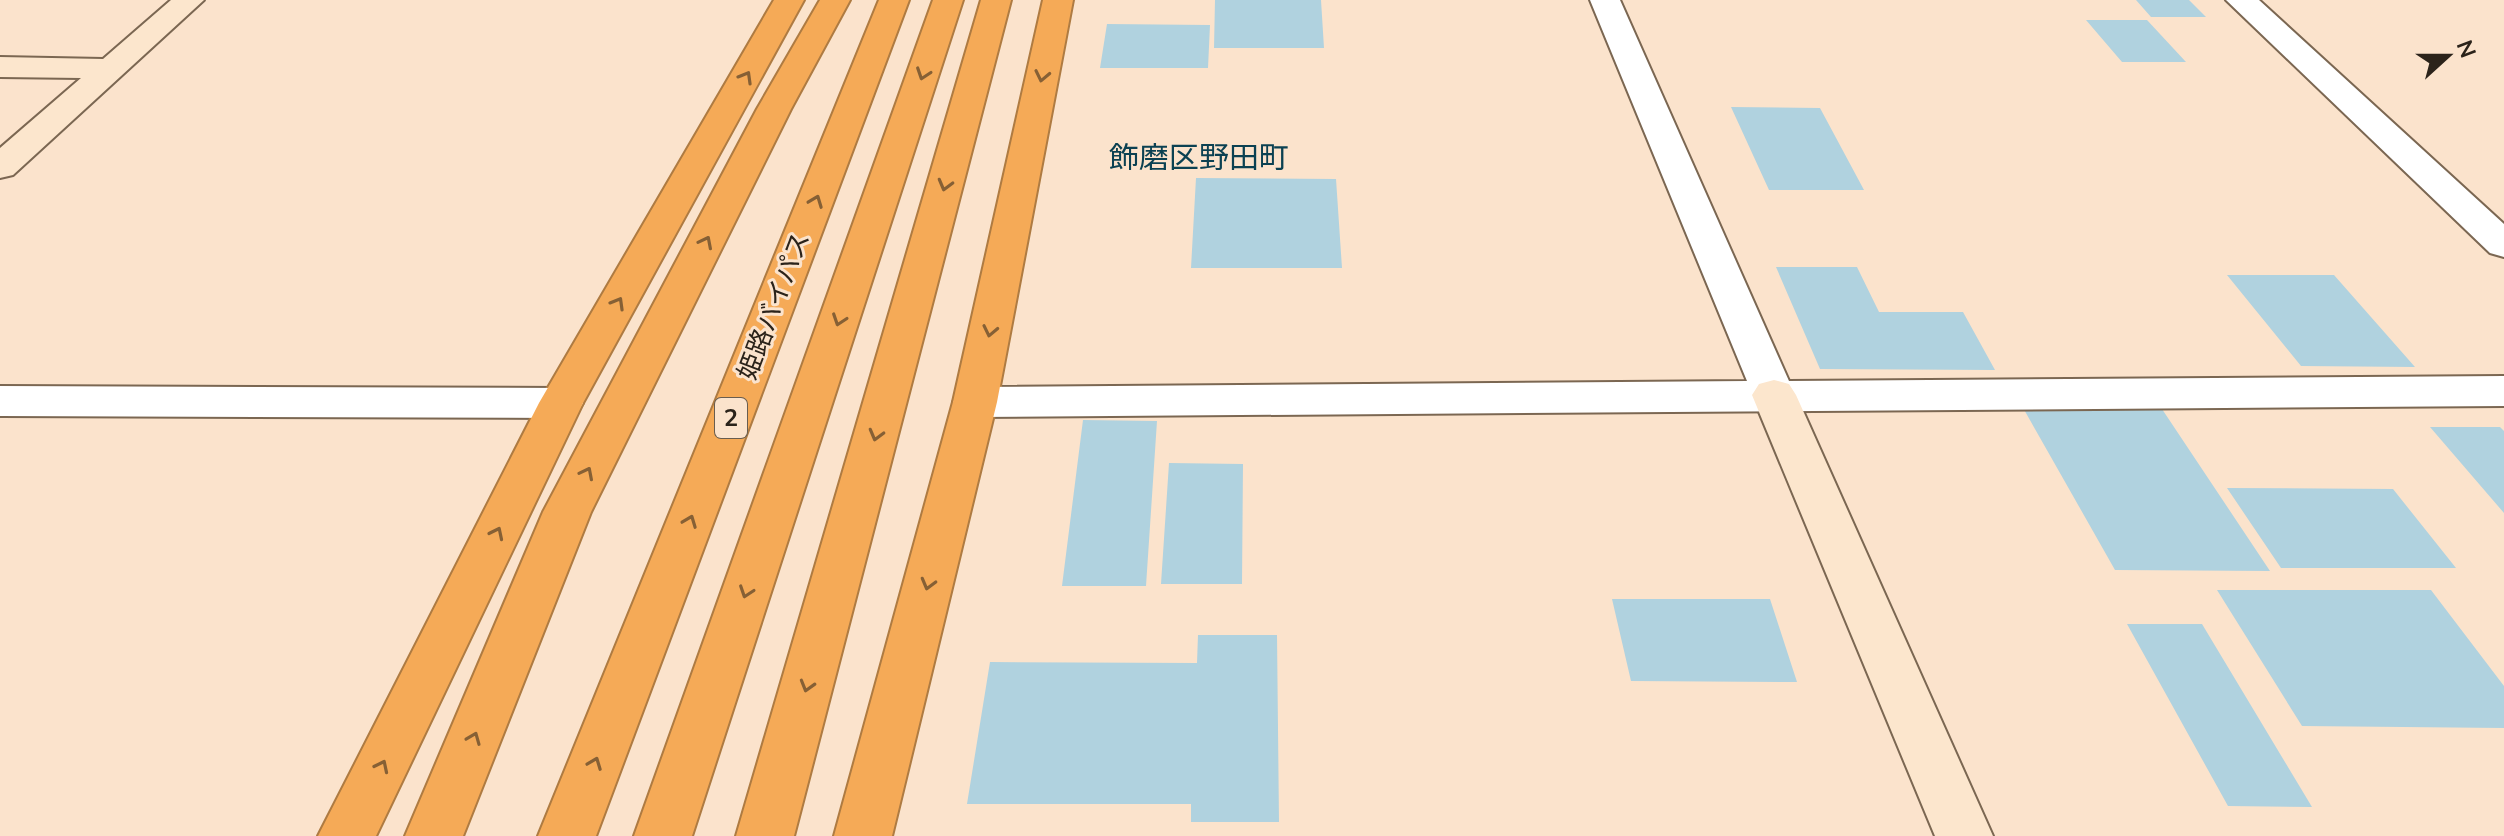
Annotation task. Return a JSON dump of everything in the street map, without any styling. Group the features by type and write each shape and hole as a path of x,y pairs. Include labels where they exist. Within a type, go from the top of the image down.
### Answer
{"highway":[{"path":"347,836 561,403 789,0"},
{"path":"434,836 567,512 774,109 835,0"},
{"name":"姫路バイパス","path":"567,836 894,0"},
{"path":"663,836 948,0"},
{"path":"765,836 996,0"},
{"path":"863,836 975,402 1058,0"}],"street":[{"path":"0,167 189,0"},
{"path":"1605,0 1964,836"},
{"path":"2241,0 2504,245"},
{"path":"0,67 112,69"},
{"path":"975,402 2504,391"},
{"path":"0,401 561,403"}],"building":[{"path":"1215,0 1321,0 1324,48 1214,48"},
{"path":"2136,0 2189,0 2206,17 2151,17"},
{"path":"2086,20 2147,20 2186,62 2122,62"},
{"path":"1107,24 1210,25 1208,68 1100,68"},
{"path":"1731,107 1820,108 1864,190 1769,190"},
{"path":"1196,178 1336,179 1342,268 1191,268"},
{"path":"1776,267 1857,267 1879,312 1963,312 1995,370 1820,369"},
{"path":"2227,275 2334,275 2415,367 2301,366"},
{"path":"2022,406 2160,406 2270,571 2115,570"},
{"path":"1083,420 1157,421 1146,586 1062,586"},
{"path":"2430,427 2500,427 2504,431 2504,513"},
{"path":"1169,463 1243,464 1242,584 1161,584"},
{"path":"2227,488 2393,489 2456,568 2281,568"},
{"path":"2217,590 2431,590 2504,686 2504,728 2302,726"},
{"path":"1612,599 1770,599 1797,682 1631,681"},
{"path":"2127,624 2202,624 2312,807 2228,806"},
{"path":"1198,635 1277,635 1279,822 1191,822 1191,804 967,804 990,662 1197,663"}],"district":[{"name":"飾磨区野田町","path":"1199,158"}]}
